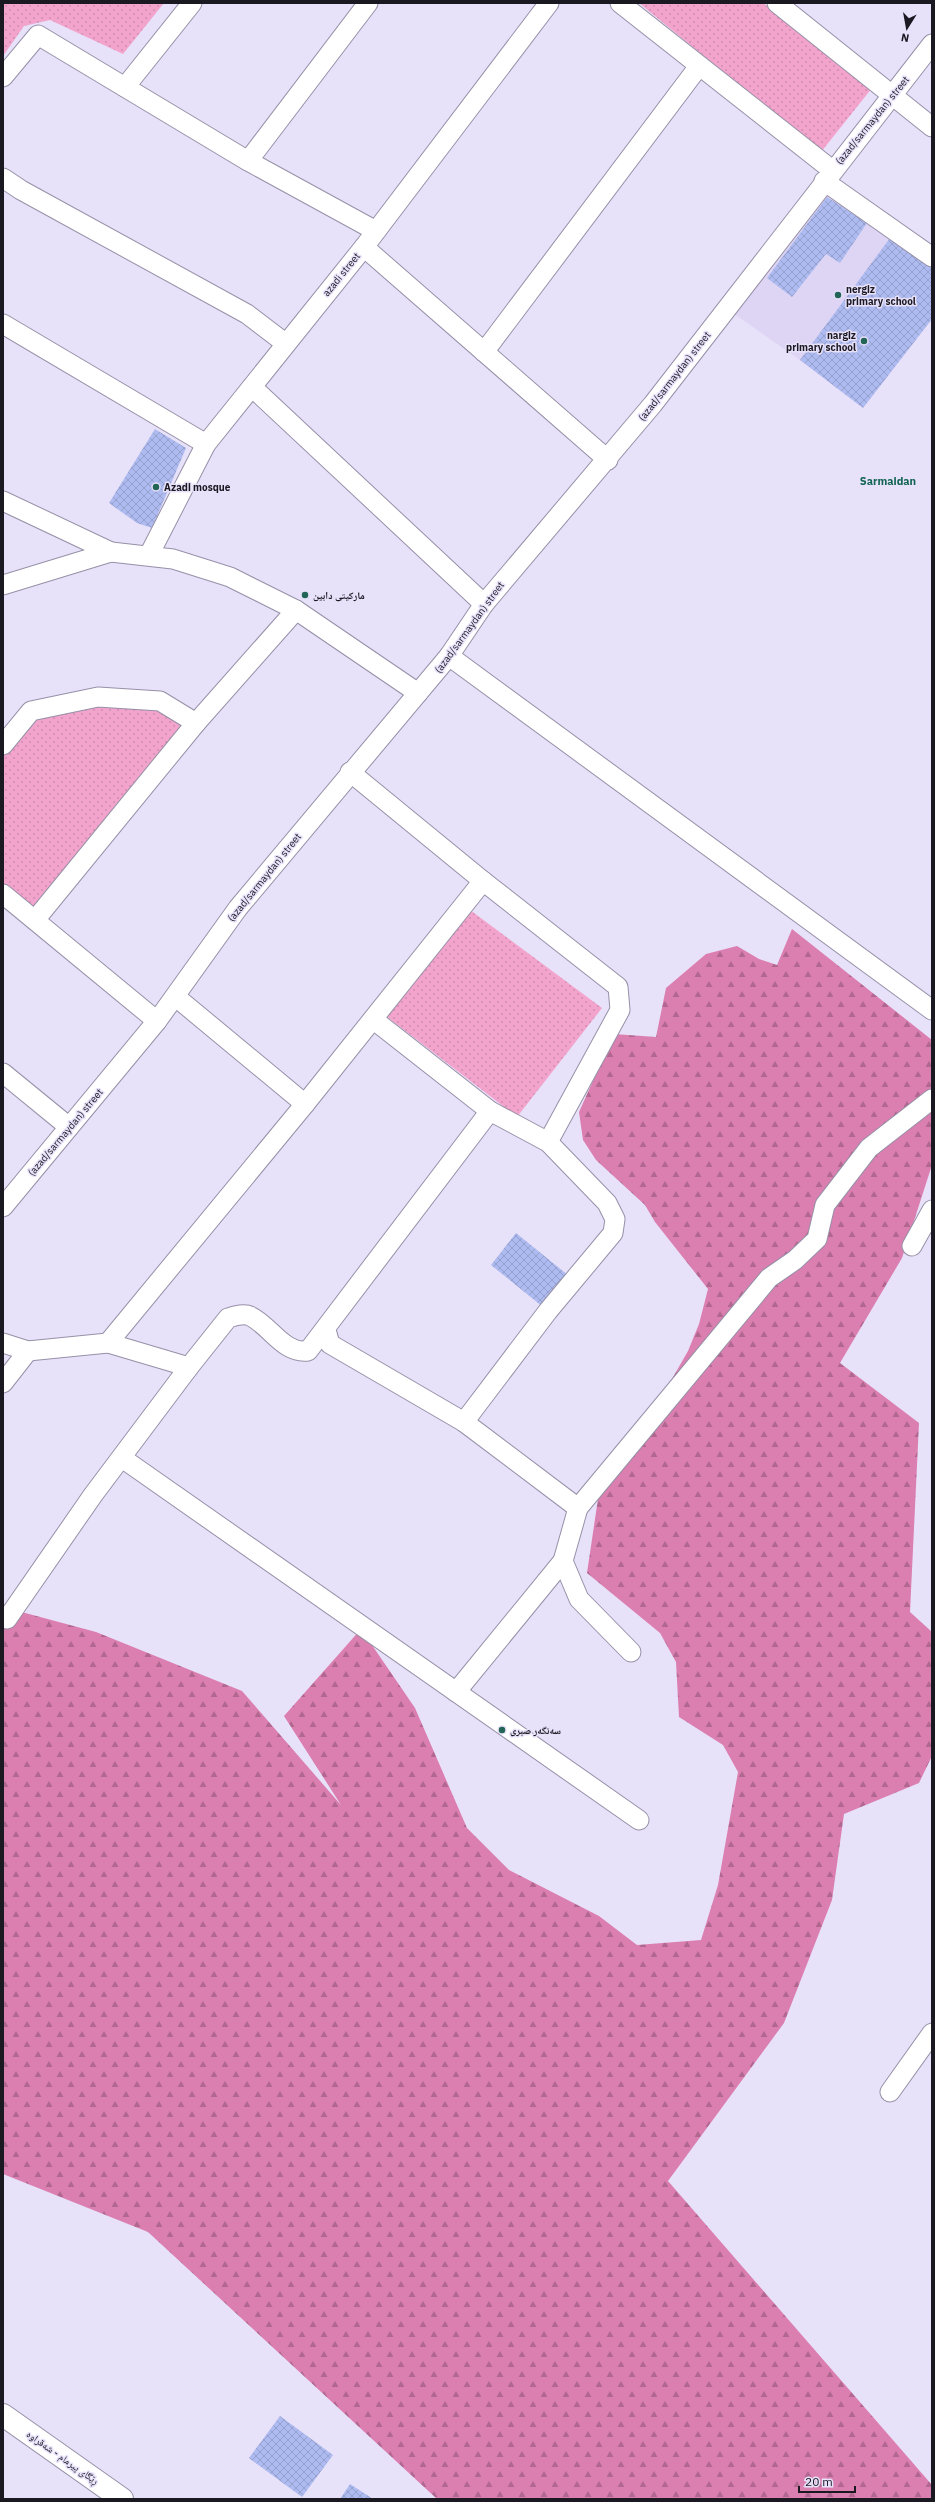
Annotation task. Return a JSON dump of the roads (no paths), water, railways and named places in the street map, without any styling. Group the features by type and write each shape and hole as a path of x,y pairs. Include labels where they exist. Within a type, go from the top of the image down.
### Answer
{"main road":[{"name":"ڕێگای پیرمام - شەقراوە","path":"3,2415 122,2499"}],"street":[{"path":"125,87 192,3"},
{"path":"248,161 368,3"},
{"name":"azadi street","path":"149,555 206,444 285,343 364,247 549,3"},
{"path":"620,3 699,66 828,175 932,257"},
{"path":"777,3 932,127"},
{"path":"3,77 38,35 248,161 376,231"},
{"name":"(azad/sarmaydan) street","path":"3,1207 158,1020 176,997 238,908 350,772 449,656 484,604 531,546 608,460 828,175 932,44"},
{"path":"484,352 699,66"},
{"path":"3,178 21,190 247,314 285,343"},
{"path":"364,247 608,460"},
{"path":"3,324 206,444"},
{"path":"252,387 484,604"},
{"path":"3,501 111,552 149,555 173,559 230,577 296,610 418,694"},
{"path":"3,585 111,552"},
{"path":"35,920 196,723 296,610"},
{"path":"449,656 932,1010"},
{"path":"3,745 9,724 31,711 98,697 160,701 196,723"},
{"path":"350,772 483,881 618,987 620,1010 548,1142"},
{"path":"108,1342 374,1020 483,881"},
{"path":"3,894 158,1020"},
{"path":"176,997 305,1104"},
{"path":"374,1020 490,1111 548,1142 607,1203 616,1219 613,1233 548,1311 464,1422"},
{"path":"3,1073 69,1127"},
{"path":"456,1692 563,1561 578,1508 769,1278 795,1260 817,1239 825,1205 869,1148 932,1099"},
{"path":"7,1619 93,1496 228,1318 237,1315 250,1316 288,1346 301,1351 308,1351 326,1330 332,1317 490,1111"},
{"path":"912,1246 932,1210"},
{"path":"326,1330 330,1344 464,1422 578,1508"},
{"path":"3,1343 28,1351 108,1342 189,1367 186,1372"},
{"path":"3,1383 28,1351"},
{"path":"122,1458 639,1820"},
{"path":"563,1561 579,1599 631,1652"},
{"path":"890,2092 932,2033"}],"place":[{"name":"nergiz primary school","path":"838,295"},
{"name":"nargiz primary school","path":"864,341"},
{"name":"Azadi mosque","path":"156,487"},
{"name":"ماركيتى دابين","path":"305,595"},
{"name":"سەنگەر صبری","path":"502,1730"}],"district":[{"name":"Sarmaidan","path":"888,481"}]}
